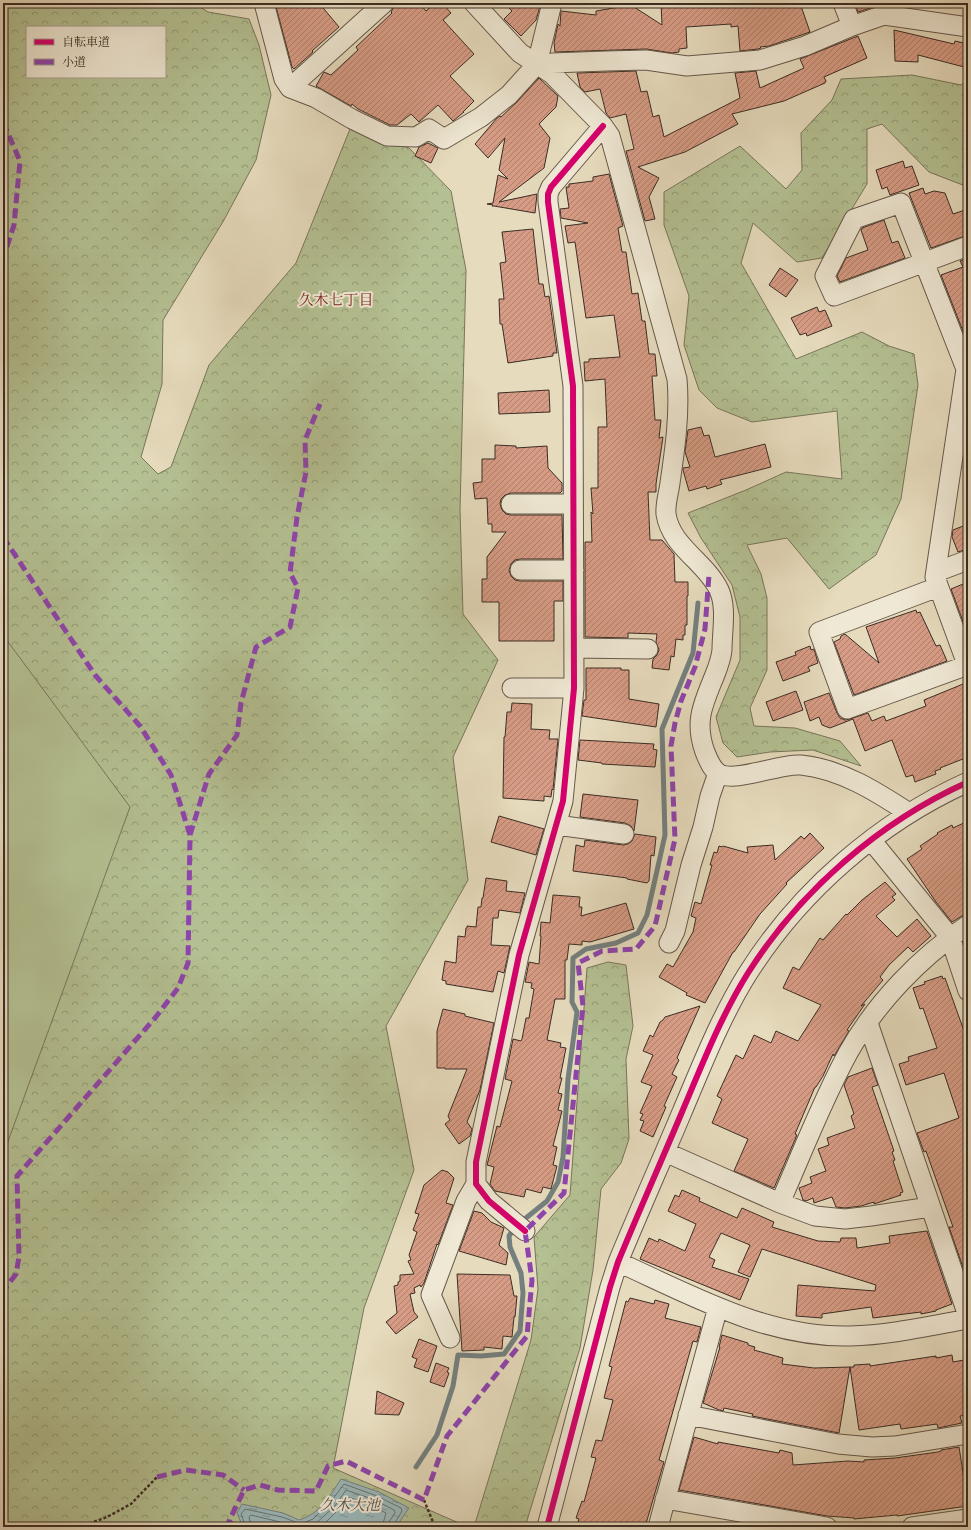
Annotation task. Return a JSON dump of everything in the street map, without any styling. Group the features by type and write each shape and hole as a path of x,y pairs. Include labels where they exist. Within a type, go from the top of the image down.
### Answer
{"street":[{"path":"264,3 284,79 290,88 316,98 352,119 386,136 416,137 429,129 444,139 481,117 509,95 540,66 552,64 646,60 687,66 760,60 805,46 852,26 884,15 968,28"},
{"path":"290,88 384,3"},
{"path":"474,3 520,53 552,74 603,126 610,136 677,380 679,398 666,512 671,530 687,552 709,575 719,590 723,604 721,659 701,710 699,722 701,741 710,764 718,773 727,776 737,776 783,765 816,767 847,778 873,790 909,813"},
{"path":"540,66 552,3"},
{"path":"843,3 852,26"},
{"path":"450,1338 431,1295 466,1201 476,1184 476,1162 519,955 563,800 574,688 573,386 548,194 551,187 603,126"},
{"path":"968,246 925,263 834,296 825,276 854,218 901,203 925,263 964,353 966,369 960,459 937,579 968,666 847,709 819,632 937,579 968,560"},
{"path":"511,504 574,504"},
{"path":"520,570 574,570"},
{"path":"574,648 648,648"},
{"path":"512,688 574,688"},
{"path":"668,943 675,931 690,865 703,827 710,796 718,773"},
{"path":"548,1527 610,1287 618,1262 722,1022 748,974 774,937 804,901 833,871 909,813 952,789 968,782"},
{"path":"556,825 624,834"},
{"path":"872,840 950,937 968,991"},
{"path":"780,1203 832,1086 849,1052 868,1023 893,990 921,962 950,937 968,925"},
{"path":"618,1262 718,1307 770,1326 810,1334 850,1336 894,1332 968,1318 868,1023"},
{"path":"665,1152 780,1203 815,1216 845,1218 871,1216 930,1207"},
{"path":"476,1184 489,1201 520,1227"},
{"path":"658,1527 718,1307"},
{"path":"688,1415 838,1444 872,1447 895,1446 968,1434"},
{"path":"665,1499 828,1527"},
{"path":"912,1527 968,1519"}],"path":[{"path":"80,1527 106,1517 131,1504 157,1477"},
{"path":"424,1500 435,1527"}],"green space":[{"path":"3,3 194,3 208,12 249,19 259,45 271,95 256,160 224,220 163,320 162,384 141,457 158,474 171,467 209,365 296,263 352,124 409,148 451,191 466,270 460,510 463,614 498,660 453,757 468,880 386,1026 414,1170 364,1308 333,1468 468,1527 3,1527"},
{"path":"912,75 961,85 968,79 968,187 929,172 882,124 867,129 867,184 822,258 797,262 753,223 741,263 796,359 862,332 889,346 914,354 918,385 901,499 876,555 829,589 787,538 747,545 761,574 767,598 767,670 750,708 754,726 795,728 840,741 861,766 813,750 770,752 737,757 723,743 716,717 740,660 740,617 732,585 701,538 688,513 786,472 842,479 837,411 752,422 717,408 699,390 684,345 689,296 664,225 664,192 740,146 786,189 802,170 801,133 832,100 841,79"},
{"path":"3,635 130,807 3,1155"},
{"path":"608,962 626,965 633,1026 626,1059 629,1139 621,1163 601,1189 593,1270 580,1348 525,1527 474,1527 531,1340 538,1289 534,1237 570,1195 587,968"}],"water":[{"name":"久木大池","path":"341,1479 379,1492 409,1508 396,1527 243,1527 237,1513 242,1504 283,1513 299,1520 319,1509"}],"building":[{"path":"275,3 319,3 339,27 294,69 292,67"},
{"path":"396,3 419,3 426,11 435,3 442,3 451,13 443,20 474,54 450,76 474,101 453,121 438,105 419,122 411,114 397,125 390,125 358,109 352,104 351,106 316,86 324,72 331,75 358,50 356,47 392,13 391,12"},
{"path":"504,3 537,3 540,6 536,20 521,36 504,19 512,11"},
{"path":"661,3 690,3 690,7 733,3 800,3 810,32 769,46 760,47 761,48 758,49 740,51 738,26 731,27 731,24 686,27 687,48 679,49 679,52 672,53 646,49 555,52 554,43 558,24 560,26 561,11 596,15 596,11 631,5 662,25"},
{"path":"855,3 892,3 858,12"},
{"path":"894,30 954,44 955,41 968,44 968,68 918,55 918,62 895,61"},
{"path":"858,36 867,58 824,77 826,81 825,83 784,101 732,114 738,124 685,152 638,167 659,178 649,197 655,219 645,221 626,151 634,149 626,114 610,118 606,113 600,89 585,92 580,87 577,73 636,71 641,92 647,91 653,117 659,115 664,137 740,98 735,73 756,71 760,88 804,68 800,59"},
{"path":"539,78 558,96 556,107 539,124 550,138 544,168 499,202 537,194 535,213 492,206 493,205 487,204 493,203 498,175 508,179 499,170 505,138 488,158 475,144 497,118 500,116 501,117 517,102"},
{"path":"428,143 438,148 431,163 415,156 419,147"},
{"path":"903,161 905,168 912,166 919,185 890,195 887,187 882,189 876,170"},
{"path":"609,174 623,226 618,228 622,252 626,252 632,294 638,293 642,321 645,321 649,354 655,354 657,376 652,376 655,420 661,420 659,438 663,437 656,492 648,492 650,540 662,540 674,554 675,582 688,582 687,625 685,625 685,635 683,635 683,640 676,639 674,657 671,656 669,670 652,668 653,659 659,650 656,642 657,634 628,633 628,638 585,637 585,542 592,542 591,512 593,514 591,488 598,488 598,427 607,427 605,379 585,381 584,362 589,362 589,359 620,357 614,315 586,318 575,242 568,243 565,226 588,223 561,218 560,209 569,208 566,187 569,187 569,184 593,181 593,177"},
{"path":"923,188 925,194 934,191 945,193 953,214 968,209 968,235 931,248 909,193"},
{"path":"884,220 892,243 898,241 905,258 840,282 837,276 846,258 868,250 861,230 862,228"},
{"path":"533,229 539,284 543,284 545,297 549,296 557,353 553,353 553,356 508,363 502,324 500,324 499,299 504,299 500,263 506,262 502,232"},
{"path":"968,258 968,344 941,275 963,267 960,261"},
{"path":"780,268 798,280 786,297 769,285"},
{"path":"817,307 819,312 825,310 832,326 807,336 806,333 800,335 791,318"},
{"path":"549,390 550,412 499,414 498,393"},
{"path":"701,427 704,436 709,435 715,457 765,444 771,467 720,480 722,484 707,489 706,486 689,491 683,470 683,468 690,467 685,452 688,430"},
{"path":"495,445 516,446 516,448 547,446 548,468 562,483 562,491 560,493 511,493 505,495 501,499 500,504 502,510 506,514 511,515 562,515 563,559 515,560 511,564 509,570 511,576 515,580 563,581 563,601 554,601 554,641 499,641 499,602 482,602 482,579 487,579 487,557 506,532 492,532 492,524 488,524 487,498 475,499 473,483 482,482 482,459 495,459"},
{"path":"968,524 968,549 958,552 952,537 953,530"},
{"path":"968,582 968,635 951,589"},
{"path":"916,610 917,613 920,612 936,646 940,645 947,661 854,695 834,642 845,634 879,663 866,627"},
{"path":"810,646 811,650 814,649 818,663 808,667 810,671 783,681 776,662 796,655 795,652"},
{"path":"586,668 621,668 621,670 629,670 629,699 659,704 656,727 582,716 584,700 586,700"},
{"path":"968,682 968,757 940,768 941,769 935,771 936,774 915,782 913,775 906,777 892,740 865,751 853,719 830,728 822,725 819,717 810,721 804,702 829,693 840,718 845,720 868,713 872,721 884,716 886,721 926,706 924,700"},
{"path":"796,691 803,710 773,721 766,702"},
{"path":"512,703 532,704 531,729 550,730 549,739 558,739 553,790 552,789 551,797 544,796 544,801 503,798 504,737 507,712 511,712"},
{"path":"580,740 654,744 653,749 657,750 655,767 602,764 578,760"},
{"path":"583,794 638,800 634,831 631,826 625,823 580,817"},
{"path":"499,816 544,829 536,855 491,842"},
{"path":"968,821 968,912 952,922 936,902 907,859 922,849 920,846 938,834 937,833 952,825 953,828"},
{"path":"810,833 824,848 786,883 787,884 760,914 733,952 705,1003 686,995 687,993 659,977 667,964 673,967 693,932 696,918 691,916 695,902 701,904 712,865 710,865 714,852 717,853 719,846 748,853 747,847 773,845 775,860 801,836 804,839"},
{"path":"635,834 656,837 654,856 651,855 649,881 647,883 627,878 573,871 576,845 584,847 585,840 623,845 632,841"},
{"path":"486,878 507,881 506,891 525,893 520,913 499,910 498,918 493,918 491,945 510,946 504,973 498,971 493,992 446,984 446,981 442,980 445,961 456,963 458,936 465,937 467,926 476,927 478,907 481,907"},
{"path":"885,882 896,894 892,897 895,900 876,916 897,937 917,919 931,936 913,952 908,947 889,965 880,977 883,980 861,1006 865,1004 847,1030 849,1031 834,1056 833,1054 823,1076 815,1087 795,1134 797,1135 774,1188 734,1171 748,1139 712,1123 722,1099 717,1096 736,1055 743,1059 754,1035 771,1043 776,1031 798,1041 821,1005 783,988 793,967 799,970 820,938 823,940 846,914 847,915 862,900"},
{"path":"553,895 580,897 579,907 582,907 581,916 626,903 634,929 590,942 582,941 582,945 569,944 567,960 565,960 565,999 555,999 547,1040 561,1043 560,1047 566,1048 560,1078 562,1078 558,1093 562,1094 558,1110 562,1111 553,1146 557,1147 553,1165 557,1166 551,1189 543,1187 541,1193 526,1189 524,1197 495,1191 490,1184 494,1167 487,1165 497,1126 500,1127 512,1081 505,1079 513,1039 521,1041 526,1018 529,1018 534,989 531,988 532,983 525,982 529,962 539,964 541,922 550,923"},
{"path":"942,976 943,979 945,978 968,1042 968,1282 949,1227 953,1227 926,1151 924,1152 917,1133 959,1118 944,1073 906,1085 899,1064 909,1061 908,1057 937,1048 923,1008 920,1009 913,988 925,984 924,982"},
{"path":"700,1006 677,1058 679,1060 672,1074 677,1077 664,1106 666,1107 653,1137 640,1131 644,1121 640,1120 643,1114 640,1113 652,1086 641,1082 653,1055 643,1051 650,1035 653,1037 660,1022 665,1017"},
{"path":"443,1009 494,1023 480,1090 467,1122 472,1129 470,1136 459,1144 445,1124 450,1120 448,1116 467,1069 437,1068 437,1031"},
{"path":"872,1068 878,1085 872,1087 894,1151 892,1152 895,1160 893,1161 903,1192 900,1193 901,1195 874,1204 874,1202 861,1206 845,1208 836,1207 832,1197 814,1203 813,1198 806,1201 803,1200 799,1188 812,1183 810,1177 826,1171 818,1149 829,1145 827,1138 855,1128 851,1116 854,1114 844,1085 848,1077"},
{"path":"442,1170 448,1172 454,1178 446,1203 453,1205 438,1245 437,1244 424,1283 421,1287 420,1285 414,1288 415,1293 410,1294 414,1312 418,1317 396,1334 386,1322 397,1313 394,1286 398,1285 400,1275 414,1274 408,1261 411,1260 409,1255 417,1232 413,1230 419,1214 415,1213 424,1185"},
{"path":"682,1190 700,1198 699,1201 737,1218 742,1208 774,1222 772,1227 818,1241 840,1242 841,1238 856,1238 857,1248 890,1243 889,1236 927,1231 952,1304 936,1311 921,1314 921,1312 873,1318 871,1307 822,1314 822,1318 796,1316 798,1285 875,1291 876,1285 762,1249 750,1277 738,1272 750,1245 721,1233 709,1257 715,1260 712,1267 749,1279 740,1300 640,1259 649,1238 658,1242 659,1239 685,1251 696,1224 668,1211 675,1195 679,1197"},
{"path":"474,1211 482,1213 491,1222 504,1228 499,1245 508,1253 506,1265 459,1251"},
{"path":"457,1274 510,1275 514,1296 517,1296 515,1317 512,1337 503,1336 502,1349 484,1347 484,1350 462,1351"},
{"path":"630,1298 654,1304 655,1300 669,1304 665,1318 701,1327 697,1342 693,1341 659,1460 664,1462 645,1527 576,1527 579,1519 576,1518 582,1501 584,1502 596,1458 591,1457 596,1440 602,1441 613,1400 604,1398 612,1367 609,1366 626,1301 628,1302"},
{"path":"722,1335 748,1343 748,1345 755,1347 754,1350 783,1358 782,1364 814,1368 850,1367 839,1433 752,1416 753,1414 724,1408 723,1411 703,1403 720,1347"},
{"path":"419,1339 437,1346 428,1372 414,1367 417,1359 412,1357"},
{"path":"952,1355 953,1362 964,1360 968,1384 968,1415 960,1416 962,1423 938,1428 937,1424 901,1429 900,1424 859,1430 850,1367 854,1367 854,1365 870,1364 870,1366"},
{"path":"436,1363 449,1368 447,1372 449,1373 444,1387 430,1382"},
{"path":"377,1391 404,1403 399,1415 375,1414"},
{"path":"694,1437 718,1444 718,1442 779,1453 780,1450 792,1453 793,1465 848,1461 864,1462 864,1460 895,1458 938,1452 941,1450 959,1447 965,1485 968,1484 968,1506 897,1516 854,1519 827,1516 679,1490"}],"waterway":[{"path":"521,1222 547,1201 558,1182 563,1157 568,1079 577,1012 572,1002 573,958 586,949 616,943 638,933 647,915 665,835 662,729 693,653 698,603"},
{"path":"416,1467 437,1435 453,1386 458,1355 481,1356 504,1354 520,1331 523,1293 521,1273 510,1247 509,1236 515,1227"}],"marked path":[{"path":"3,122 20,161 14,225 3,259"},
{"path":"190,835 209,774 237,735 241,703 256,647 290,627 298,588 290,573 297,517 306,472 305,440 320,404"},
{"path":"3,537 95,675 140,726 171,775 190,835 188,963 178,988 155,1018 17,1176 19,1257 16,1274 3,1291"},
{"path":"235,1527 229,1521 244,1490 260,1485 278,1490 316,1491 328,1466 346,1461 424,1500 447,1436 527,1336 532,1280 525,1231 564,1193 583,1006 578,963 602,951 636,949 655,926 675,839 671,746 681,701 695,667 705,629 709,575"},
{"path":"157,1477 186,1470 223,1475 244,1490"}],"cycle path":[{"path":"525,1231 489,1201 476,1184 476,1162 519,955 563,801 574,688 573,386 548,194 551,187 603,126"},
{"path":"547,1527 610,1287 618,1262 705,1059 738,989 769,943 792,914 817,887 844,862 873,838 903,817 935,798 968,782"}],"district":[{"name":"久木七丁目","path":"336,300"}]}
